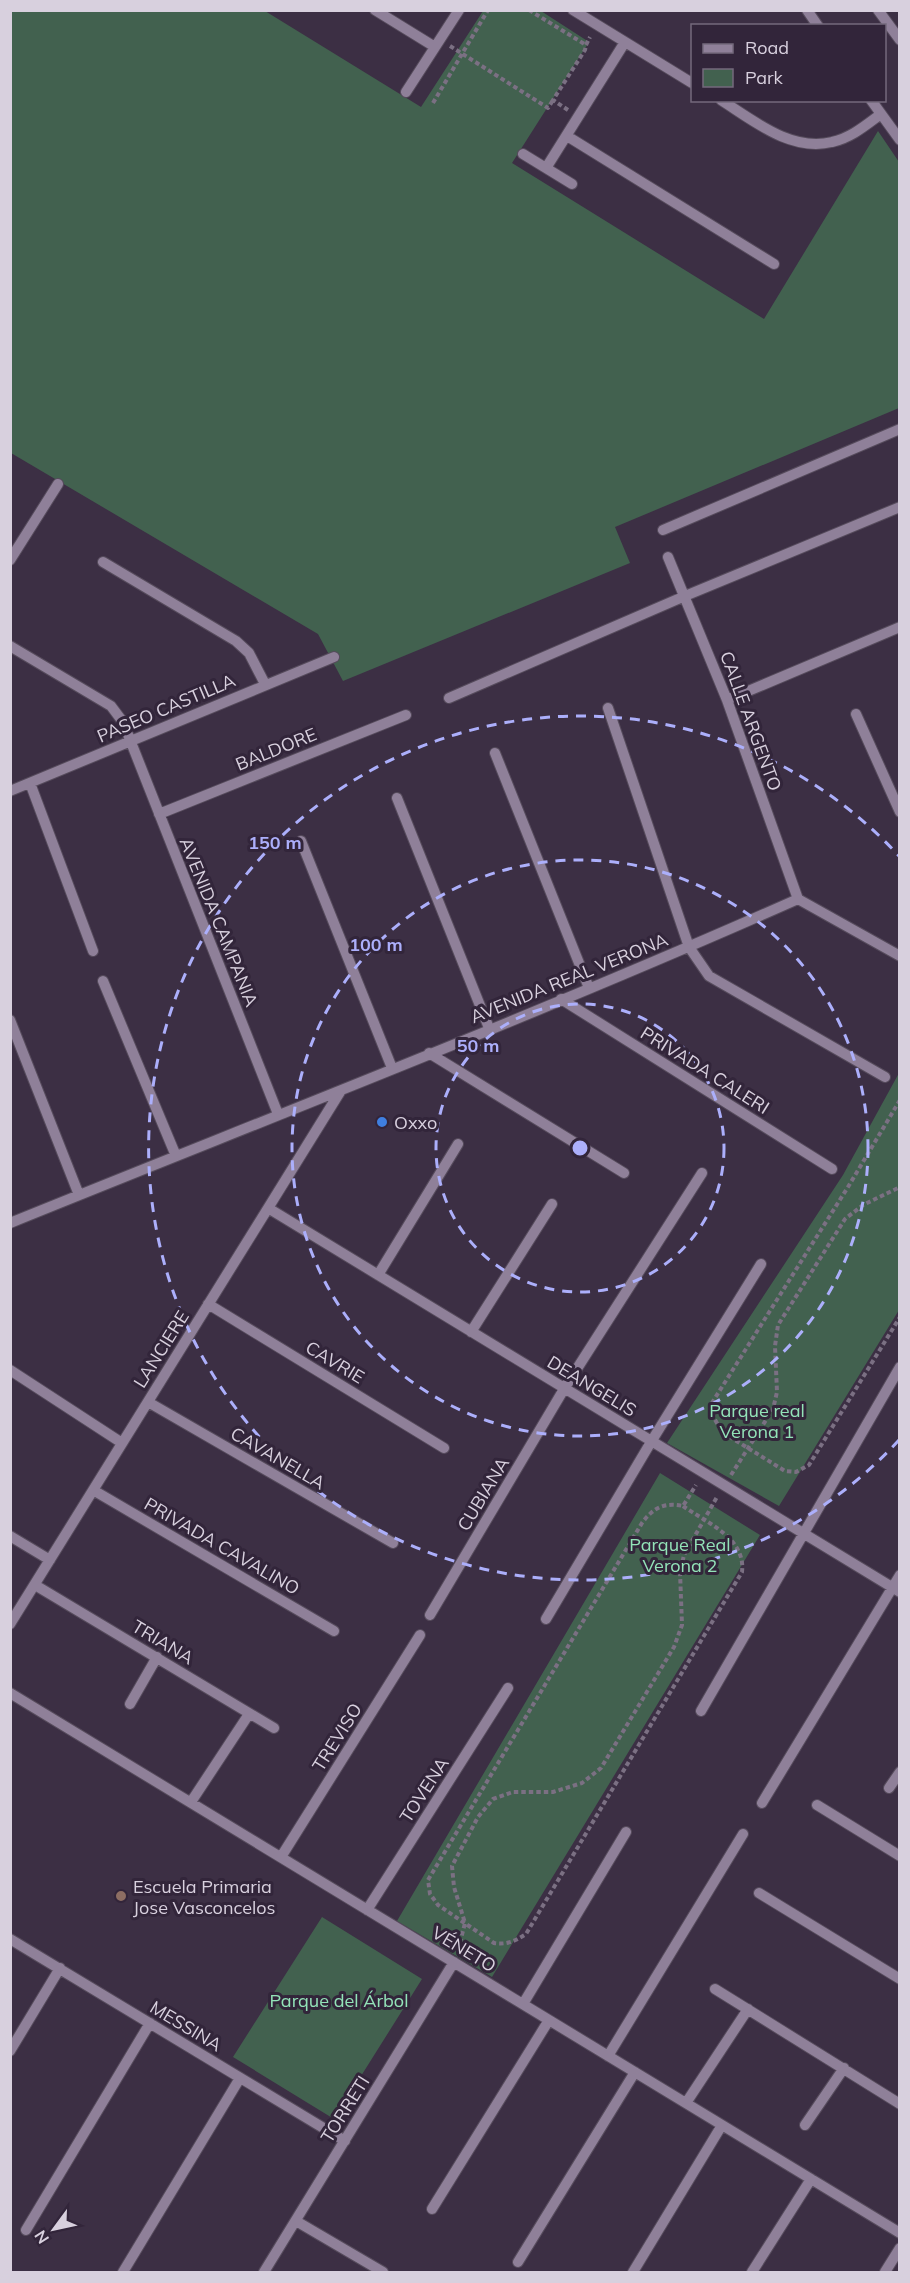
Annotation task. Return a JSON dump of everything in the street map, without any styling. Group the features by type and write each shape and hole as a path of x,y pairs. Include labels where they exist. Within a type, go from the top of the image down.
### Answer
{"street":[{"path":"375,10 438,43"},
{"path":"406,92 459,10"},
{"path":"573,10 691,82"},
{"path":"807,10 817,24"},
{"path":"878,10 900,39"},
{"path":"546,168 625,42"},
{"path":"724,102 780,136 805,144 832,142 852,134 881,114"},
{"path":"872,102 900,140"},
{"path":"567,136 774,264"},
{"path":"523,154 572,184"},
{"path":"663,530 900,429"},
{"path":"10,560 58,484"},
{"path":"449,698 685,596 900,507"},
{"name":"CALLE ARGENTO","path":"669,557 727,700 798,899"},
{"path":"103,562 236,641 249,653 265,684"},
{"path":"727,700 900,627"},
{"name":"AVENIDA CAMPANIA","path":"10,646 111,706 123,722 278,1114"},
{"name":"PASEO CASTILLA","path":"10,791 334,657"},
{"path":"608,708 688,947 709,976 885,1077"},
{"path":"856,714 900,812"},
{"name":"BALDORE","path":"159,814 406,715"},
{"path":"495,753 589,988"},
{"path":"30,783 93,951"},
{"path":"397,798 489,1028"},
{"path":"301,841 392,1068"},
{"path":"798,899 900,956"},
{"name":"AVENIDA REAL VERONA","path":"10,1223 278,1114 340,1092 392,1068 688,947 798,899"},
{"path":"103,981 176,1155"},
{"name":"PRIVADA CALERI","path":"561,999 832,1169"},
{"path":"10,1020 79,1195"},
{"path":"429,1053 624,1173"},
{"name":"LANCIERE","path":"10,1624 340,1092"},
{"path":"378,1275 458,1144"},
{"name":"CUBIANA","path":"430,1615 564,1389 702,1173"},
{"path":"471,1332 552,1204"},
{"name":"DEANGELIS","path":"268,1208 896,1590"},
{"path":"546,1619 651,1442 761,1264"},
{"name":"CAVRIE","path":"208,1304 444,1448"},
{"path":"701,1711 900,1367"},
{"path":"10,1370 122,1443"},
{"name":"CAVANELLA","path":"148,1402 393,1543"},
{"name":"PRIVADA CAVALINO","path":"93,1490 334,1631"},
{"path":"10,1536 50,1560"},
{"path":"762,1803 896,1590 900,1575"},
{"name":"TRIANA","path":"34,1585 274,1728"},
{"name":"TREVISO","path":"281,1857 420,1635"},
{"path":"130,1704 157,1657"},
{"name":"TOVENA","path":"367,1910 508,1688"},
{"name":"VÉNETO","path":"10,1693 900,2233"},
{"path":"190,1802 249,1713"},
{"path":"889,1788 900,1772"},
{"path":"817,1805 900,1856"},
{"path":"523,2004 626,1832"},
{"path":"608,2056 742,1834"},
{"path":"759,1893 900,1979"},
{"name":"MESSINA","path":"10,1939 345,2141"},
{"name":"TORRETI","path":"264,2272 454,1962"},
{"path":"10,2051 60,1968"},
{"path":"715,1989 900,2104"},
{"path":"686,2103 748,2010"},
{"path":"432,2209 549,2020"},
{"path":"26,2230 150,2023"},
{"path":"805,2125 844,2068"},
{"path":"518,2262 635,2072"},
{"path":"123,2272 240,2078"},
{"path":"633,2272 722,2125"},
{"path":"752,2272 811,2179"},
{"path":"296,2221 383,2272"},
{"path":"885,2272 900,2248"}],"path":[{"path":"433,103 488,10"},
{"path":"529,10 586,45"},
{"path":"438,43 462,54 548,108 585,50 597,25"},
{"path":"553,100 579,117"},
{"path":"900,1100 710,1406 722,1432 785,1472 796,1472 809,1464 900,1317"},
{"path":"731,1475 773,1409 777,1392 775,1346 778,1325 845,1220 863,1205 900,1187"},
{"path":"683,1506 696,1484"},
{"path":"454,1962 465,1923 454,1887 452,1866 478,1817 494,1799 513,1792 553,1792 582,1783 601,1768 674,1647 682,1625 680,1572 684,1555 717,1497"},
{"path":"673,1504 683,1506 704,1521 730,1538 735,1544 743,1561 742,1572 526,1934 504,1945 494,1943 438,1905 430,1894 428,1880 650,1511 673,1504"}],"green space":[{"path":"11,11 265,11 421,107 483,11 541,11 589,42 512,163 764,319 878,131 899,162 899,408 615,527 630,563 343,681 318,634 11,453"},
{"name":"Parque real Verona 1","path":"899,1073 899,1310 779,1506 667,1443 843,1175"},
{"name":"Parque Real Verona 2","path":"660,1473 760,1535 492,1977 397,1921"},
{"name":"Parque del Árbol","path":"322,1917 422,1979 334,2119 233,2057"}],"place":[{"name":"Oxxo","path":"382,1122"},
{"name":"Escuela Primaria Jose Vasconcelos","path":"121,1896"}]}
